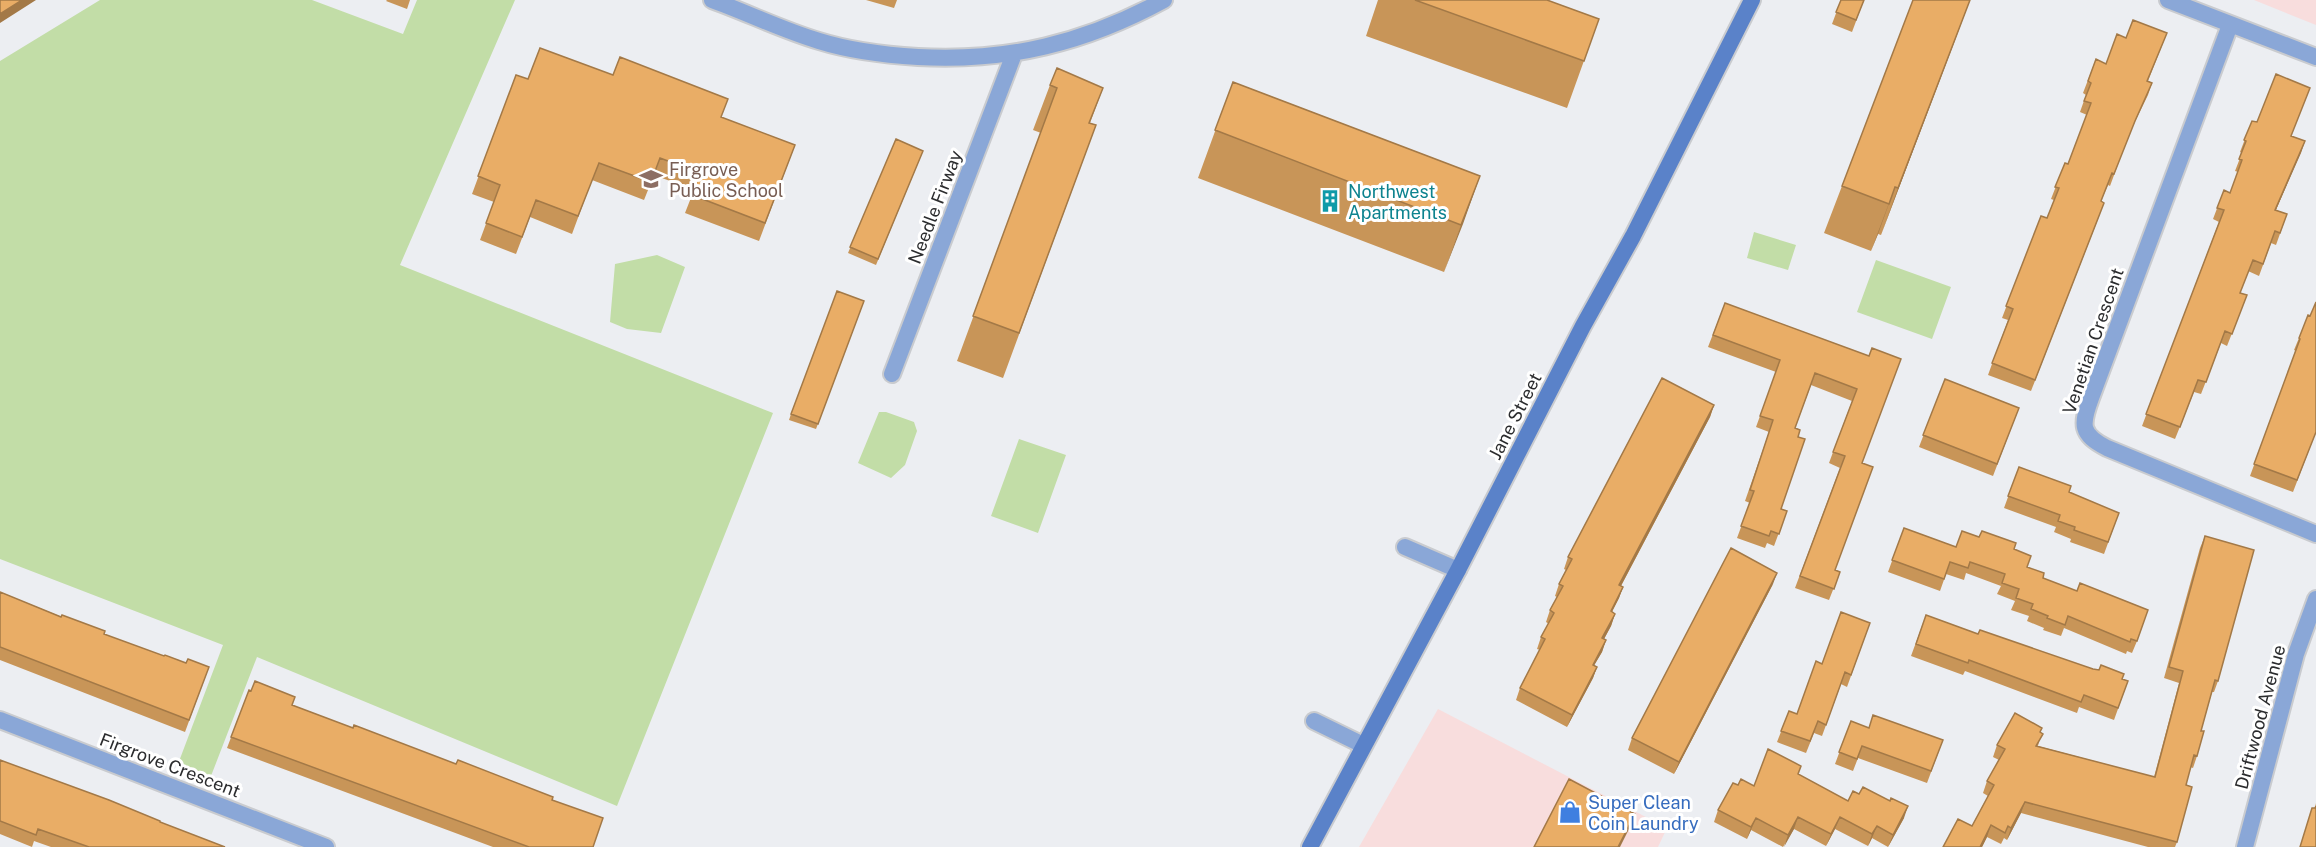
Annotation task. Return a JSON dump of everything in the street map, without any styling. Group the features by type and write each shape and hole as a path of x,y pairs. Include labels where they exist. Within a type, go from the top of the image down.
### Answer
{"main road":[{"name":"Jane Street","path":"1310,847 1633,236 1752,0"}],"street":[{"path":"712,0 741,5 821,42 884,55 961,59 1014,54 1061,44 1128,20 1164,0"},
{"path":"2168,0 2316,57"},
{"name":"Venetian Crescent","path":"2230,25 2091,398 2083,425 2086,433 2094,441 2107,448 2316,534"},
{"name":"Needle Firway","path":"892,374 1014,54"},
{"path":"1405,547 1458,570"},
{"name":"Driftwood Avenue","path":"2245,847 2296,654 2316,599"},
{"name":"Firgrove Crescent","path":"0,720 326,847"},
{"path":"1314,721 1363,745"}],"shaded area":[{"path":"2254,0 2316,0 2316,25"},
{"path":"1438,709 1667,828 1658,847 1359,847"}],"green space":[{"path":"100,0 312,0 403,34 417,0 515,0 400,265 773,413 617,806 257,657 211,776 178,764 223,645 0,559 0,61"},
{"path":"1754,232 1796,245 1788,270 1747,258"},
{"path":"657,255 685,267 661,333 627,329 610,322 615,264"},
{"path":"1876,260 1951,287 1932,339 1857,312"},
{"path":"879,412 886,412 914,422 917,431 905,465 891,478 858,463"},
{"path":"1019,439 1066,455 1038,533 991,516"}],"building":[{"path":"0,0 22,0 0,14"},
{"path":"1415,0 1547,0 1599,19 1584,61"},
{"path":"1841,0 1864,0 1856,20 1836,12"},
{"path":"1913,0 1970,0 1898,188 1895,187 1889,204 1842,186"},
{"path":"2133,20 2167,33 2147,81 2152,83 2114,174 2112,173 2101,201 2104,203 2035,380 1992,363 2013,309 2006,306 2041,216 2047,218 2059,188 2055,187 2065,163 2068,164 2091,103 2084,101 2096,59 2106,64 2117,34 2126,38"},
{"path":"540,48 613,75 620,57 728,99 721,117 795,145 765,223 692,195 700,173 660,158 651,182 599,163 578,216 536,200 522,237 486,223 500,185 478,176 516,75 528,79"},
{"path":"1057,68 1103,88 1089,123 1096,125 1019,333 973,316 1057,88 1050,85"},
{"path":"2276,74 2310,88 2291,136 2305,141 2275,210 2287,214 2280,233 2275,231 2263,264 2253,260 2240,293 2247,295 2232,334 2225,331 2206,382 2198,380 2180,427 2146,414 2224,210 2217,208 2224,190 2230,193 2242,160 2239,159 2246,141 2244,140 2252,121 2257,122"},
{"path":"1233,82 1480,176 1461,225 1215,130"},
{"path":"896,139 923,151 878,259 850,247"},
{"path":"837,291 864,301 818,424 791,414"},
{"path":"2316,302 2316,432 2297,480 2254,464 2299,338"},
{"path":"1725,303 1869,356 1872,348 1901,359 1862,463 1873,467 1835,570 1840,572 1834,589 1800,576 1845,456 1833,452 1857,389 1815,373 1795,428 1800,430 1798,437 1805,439 1781,509 1787,511 1779,534 1771,531 1769,536 1741,526 1754,491 1750,490 1773,420 1760,416 1780,360 1713,335"},
{"path":"1662,378 1714,405 1619,585 1623,587 1611,611 1615,614 1602,638 1606,640 1593,665 1597,667 1572,715 1520,688 1545,639 1541,637 1554,613 1550,610 1563,586 1559,584 1572,559 1568,557"},
{"path":"1945,379 2019,408 1997,464 1923,435"},
{"path":"2019,467 2071,486 2069,492 2119,513 2108,542 2074,530 2075,527 2058,521 2060,515 2008,496"},
{"path":"1904,528 1956,547 1962,531 1979,537 1982,531 2016,543 2014,549 2031,556 2027,567 2044,573 2043,578 2077,591 2080,583 2148,610 2137,641 2131,639 2130,642 2068,616 2065,625 2047,618 2048,616 2031,609 2033,604 2016,598 2019,589 2002,583 2005,574 1970,562 1968,568 1950,562 1944,579 1892,560"},
{"path":"2205,536 2254,550 2218,681 2215,680 2201,731 2204,731 2197,756 2194,755 2186,785 2192,787 2177,842 2025,802 2011,828 2008,826 2005,833 1991,825 1980,847 1943,847 1958,819 1972,826 1994,785 1987,781 2005,749 1997,745 2015,713 2042,728 2040,732 2043,734 2036,746 2155,777 2183,671 2169,667"},
{"path":"1731,548 1777,573 1679,762 1632,738"},
{"path":"0,592 61,617 62,615 105,631 104,634 164,656 186,663 188,659 209,667 189,720 0,647"},
{"path":"1841,612 1870,623 1851,675 1845,672 1826,725 1818,721 1810,741 1781,731 1789,711 1797,714 1816,661 1822,664"},
{"path":"1926,615 1978,634 1980,630 2093,669 2099,670 2101,665 2124,674 2122,679 2128,681 2118,708 2084,695 2081,702 1969,660 1968,663 1916,644"},
{"path":"255,681 295,697 292,705 353,728 354,725 456,764 458,760 553,797 552,800 603,818 593,847 529,847 231,737 249,690 251,691"},
{"path":"1873,715 1943,740 1931,771 1862,746 1857,759 1839,752 1851,721 1869,728"},
{"path":"1768,749 1801,766 1798,774 1848,801 1853,791 1859,794 1863,787 1890,801 1891,798 1908,806 1893,835 1877,826 1872,834 1840,817 1831,834 1798,817 1788,835 1756,818 1751,827 1718,810 1733,783 1738,785 1741,779 1754,786"},
{"path":"0,760 109,800 225,847 89,847 38,829 36,835 0,821"},
{"path":"1569,779 1635,814 1618,847 1534,847"},
{"path":"2316,806 2316,847 2300,847 2312,808"}],"place":[{"name":"Firgrove Public School","path":"651,179"},
{"name":"Northwest Apartments","path":"1330,201"},
{"name":"Super Clean Coin Laundry","path":"1570,812"}]}
